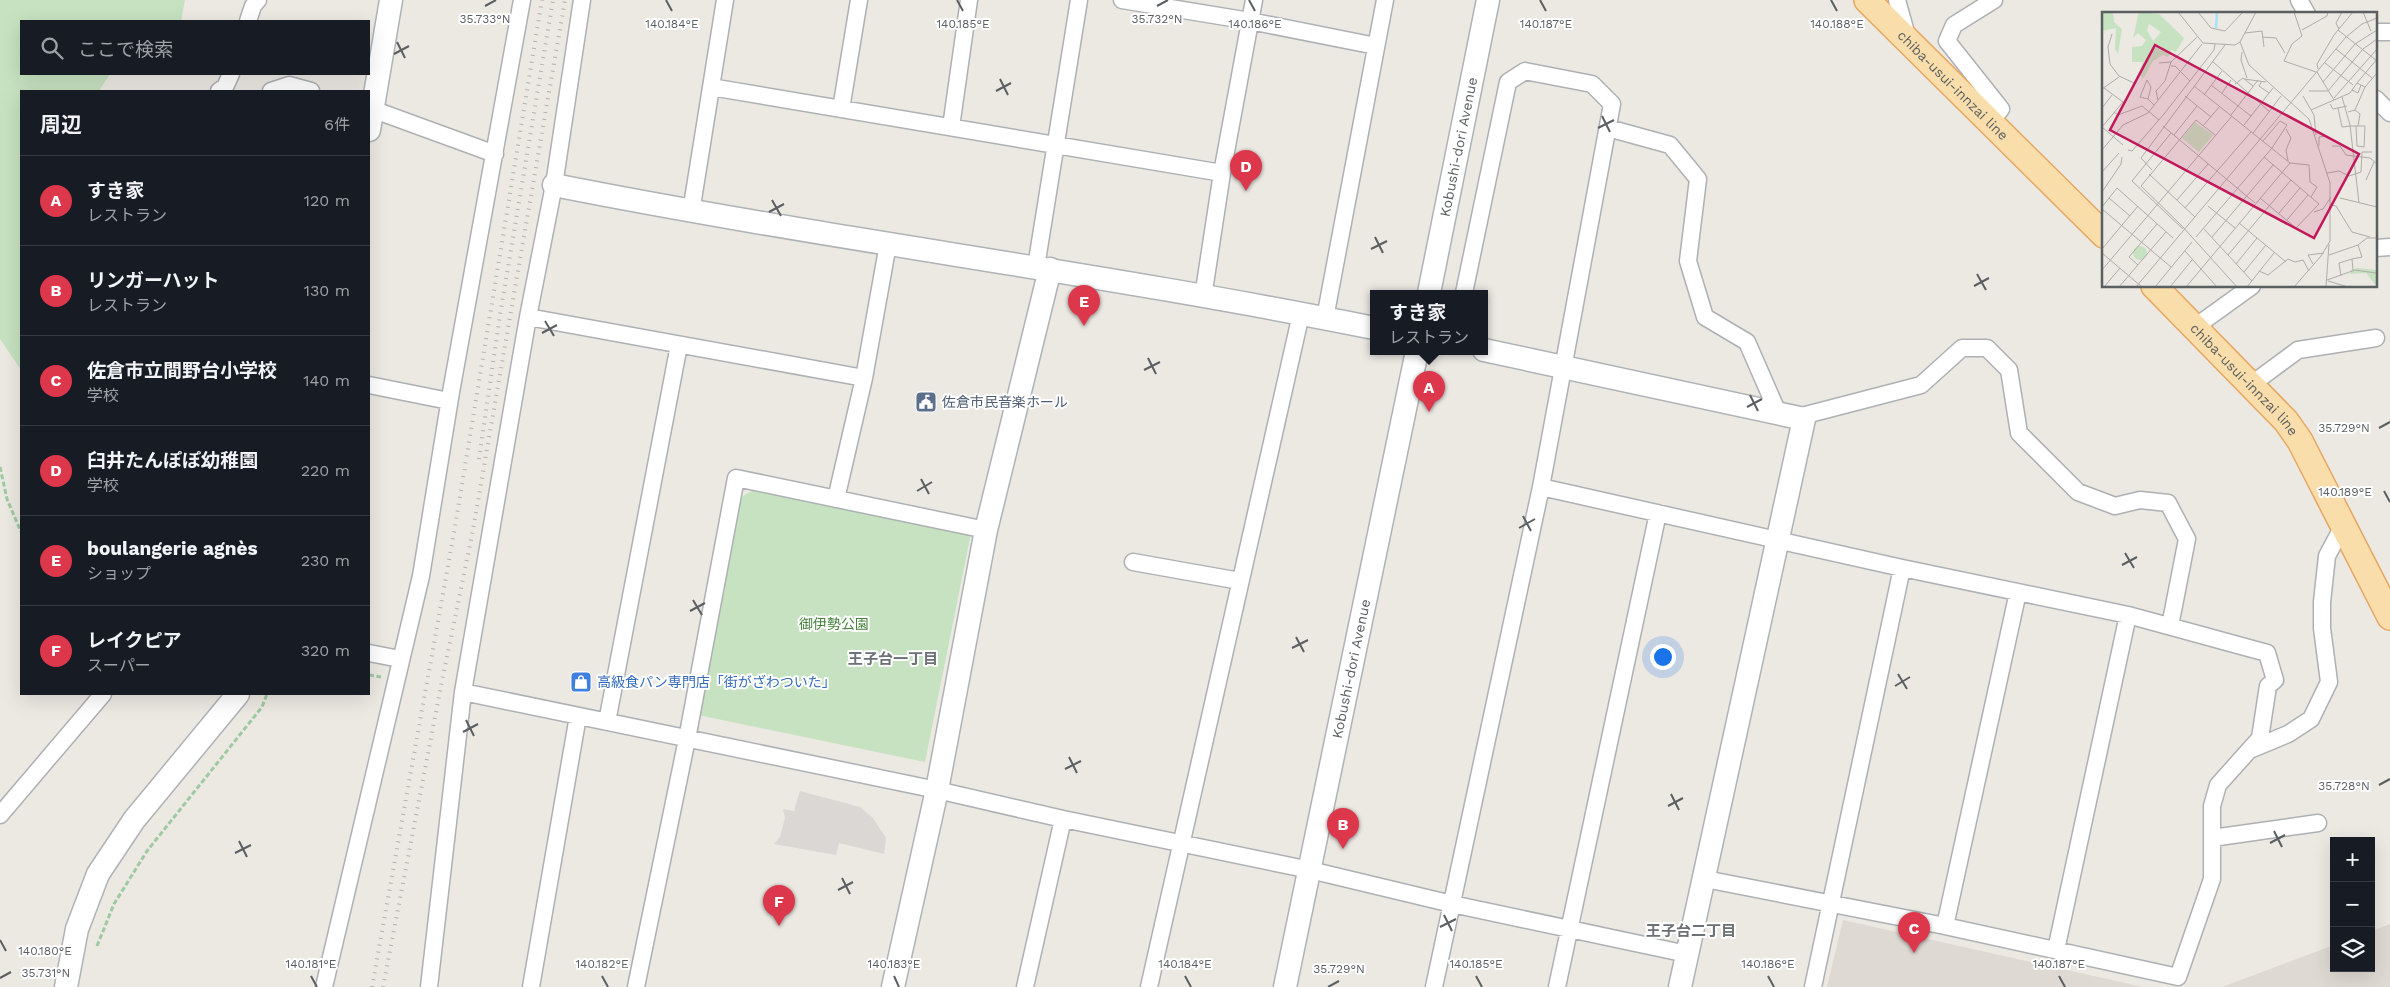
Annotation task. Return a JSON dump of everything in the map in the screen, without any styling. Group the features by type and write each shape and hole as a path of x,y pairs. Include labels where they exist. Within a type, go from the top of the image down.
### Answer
{"main road":[{"name":"chiba-usui-innzai line","path":"1867,0 1989,124 2102,233"},
{"name":"chiba-usui-innzai line","path":"2156,288 2272,405 2300,441 2343,526 2387,605"}],"street":[{"path":"248,20 253,6 258,0"},
{"path":"391,0 370,116 495,154"},
{"path":"324,987 421,576 449,401 522,0"},
{"path":"429,987 463,692 528,317 554,185 582,0"},
{"path":"691,212 726,0"},
{"path":"841,109 859,0"},
{"path":"951,126 969,0"},
{"path":"893,987 937,790 986,530 1043,268 1055,144 1079,0"},
{"path":"1122,0 1250,21 1376,46"},
{"path":"1203,297 1222,174 1254,0"},
{"path":"1325,318 1385,0"},
{"name":"Kobushi-dori Avenue","path":"1430,290 1488,0"},
{"path":"1897,0 1907,39"},
{"path":"1989,124 2001,109 1947,41 1954,25 1994,0"},
{"path":"2299,0 2306,12"},
{"path":"1434,987 1541,487 1608,128 1612,104 1592,84 1525,71 1508,82 1465,290"},
{"path":"220,90 233,80"},
{"path":"274,90 289,85 306,90"},
{"path":"711,87 951,126 1222,174"},
{"path":"2378,101 2390,113"},
{"path":"1608,128 1670,145 1698,180 1688,262 1705,317 1747,342 1788,415"},
{"path":"554,185 691,212 1043,268 1370,327"},
{"path":"836,499 864,378 888,244"},
{"path":"2195,327 2249,288"},
{"path":"1149,987 1301,314"},
{"path":"528,317 864,378"},
{"path":"2252,384 2298,350 2376,338"},
{"path":"607,722 679,344"},
{"path":"1788,415 1921,385 1962,348 1987,348 2009,370 2019,433 2078,492 2115,506 2140,500 2168,503 2187,538 2170,626"},
{"path":"1488,351 1804,419 1776,540 1705,879 1680,987"},
{"name":"Kobushi-dori Avenue","path":"1285,987 1417,355"},
{"path":"370,385 449,401"},
{"path":"636,987 688,739 736,478 986,530"},
{"path":"1541,487 1902,568 2128,615 2267,653 2275,680 2268,686 2260,738 2218,785 2212,806 2212,879 2178,977 1831,902 1705,879"},
{"path":"1558,987 1658,513"},
{"path":"2250,750 2288,734 2311,719 2329,682 2322,628 2322,602 2327,556 2343,526"},
{"path":"1133,562 1240,581"},
{"path":"1813,987 1902,568"},
{"path":"1945,926 2018,592"},
{"path":"2056,950 2128,615"},
{"path":"370,653 400,659"},
{"path":"463,692 937,790 1062,819 1310,870 1452,904 1687,954"},
{"path":"0,815 102,695"},
{"path":"66,987 77,929 98,874 134,820 237,695"},
{"path":"532,987 578,716"},
{"path":"1025,987 1062,819"},
{"path":"2212,838 2318,822"}],"path":[{"path":"0,467 6,499 20,530"},
{"path":"96,951 114,904 148,851 262,707 267,695"}],"shaded area":[{"path":"800,791 860,807 873,818 886,838 884,854 839,843 836,855 774,844 780,837 785,818 783,809 794,811"},
{"path":"1843,920 2143,987 1827,987"},
{"path":"2390,924 2390,987 2222,987 2330,946 2330,972 2375,972 2375,930"}],"green space":[{"path":"0,0 185,0 181,20 20,20 20,75 109,75 100,90 20,90 20,369 0,339"},
{"name":"御伊勢公園","path":"753,490 971,533 925,762 698,715 740,498"}],"railway":[{"path":"372,987 455,527 542,0"},
{"path":"479,459 500,315 553,0"},
{"path":"383,987 473,530 565,0"}],"place":[{"name":"臼井たんぽぽ幼稚園","path":"1246,191"},
{"name":"boulangerie agnès","path":"1084,326"},
{"name":"佐倉市民音楽ホール","path":"926,402"},
{"name":"すき家","path":"1429,412"},
{"name":"高級食パン専門店「街がざわついた」","path":"581,682"},
{"name":"リンガーハット","path":"1343,849"},
{"name":"レイクピア","path":"779,926"},
{"name":"佐倉市立間野台小学校","path":"1914,953"}],"district":[{"name":"王子台一丁目","path":"893,659"},
{"name":"王子台二丁目","path":"1691,931"}]}
